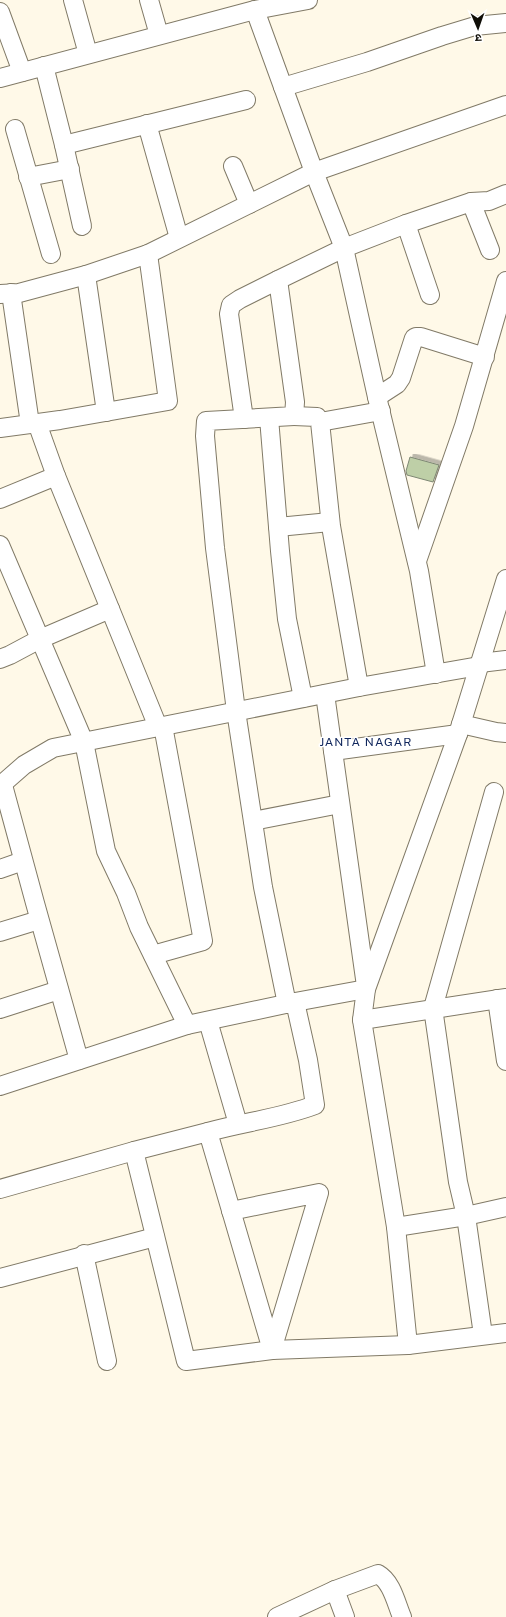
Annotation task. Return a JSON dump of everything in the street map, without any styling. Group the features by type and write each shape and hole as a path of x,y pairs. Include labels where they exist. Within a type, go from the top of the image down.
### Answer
{"street":[{"path":"73,0 88,54"},
{"path":"149,0 159,35"},
{"path":"0,78 159,35 234,8 255,10 308,0"},
{"path":"255,10 314,172 344,248 417,561 436,674"},
{"path":"0,12 22,72"},
{"path":"283,87 367,62 475,26 506,23"},
{"path":"44,66 70,169 82,226"},
{"path":"64,145 246,100"},
{"path":"153,955 203,941 161,727 33,424 5,294 19,293 86,275 148,254 314,172 506,105"},
{"path":"147,124 179,238"},
{"path":"15,129 51,254"},
{"path":"233,166 249,204"},
{"path":"28,177 70,169"},
{"path":"244,419 229,309 234,302 344,248 406,224 471,202 489,201 506,194"},
{"path":"471,202 490,250"},
{"path":"406,224 430,295"},
{"path":"0,428 33,424 168,401 148,254"},
{"path":"86,275 106,412"},
{"path":"278,280 295,402 294,416"},
{"path":"417,561 464,426 506,281"},
{"path":"320,422 380,407 401,378 414,338 416,337 421,337 485,357"},
{"path":"0,1189 134,1151 238,1124 294,1113 315,1106 308,1060 291,1003 263,887 236,711 214,548 205,436 206,421 294,416 317,417 320,422 330,522 359,687"},
{"path":"269,418 287,619 303,698"},
{"path":"0,499 56,476"},
{"path":"278,527 330,522"},
{"path":"0,545 84,742 106,851 126,893 139,927 188,1025"},
{"path":"408,1345 396,1227 362,1020 366,989 459,729 506,579"},
{"path":"0,659 40,639 110,609"},
{"path":"79,1060 2,786 24,765 53,748 359,687 506,660"},
{"path":"325,694 366,989"},
{"path":"333,751 459,729 506,733"},
{"path":"482,1335 466,1216 458,1182 433,1008 494,792"},
{"path":"253,821 340,804"},
{"path":"0,869 23,861"},
{"path":"0,932 39,920"},
{"path":"0,1086 188,1025 366,989"},
{"path":"0,1009 59,990"},
{"path":"362,1020 433,1008 502,999 506,1062"},
{"path":"208,1020 238,1124"},
{"path":"208,1132 272,1350"},
{"path":"134,1151 186,1361 272,1350 408,1345 506,1333"},
{"path":"231,1211 320,1193 272,1350"},
{"path":"396,1227 466,1216 506,1206"},
{"path":"0,1278 155,1236"},
{"path":"84,1254 107,1361"},
{"path":"277,1617 295,1613 335,1590 378,1574 382,1576 390,1586 402,1617"},
{"path":"335,1590 345,1617"}],"building":[{"path":"410,457 439,465 433,482 407,475 406,471"}],"district":[{"name":"JANTA NAGAR","path":"366,742"}]}
